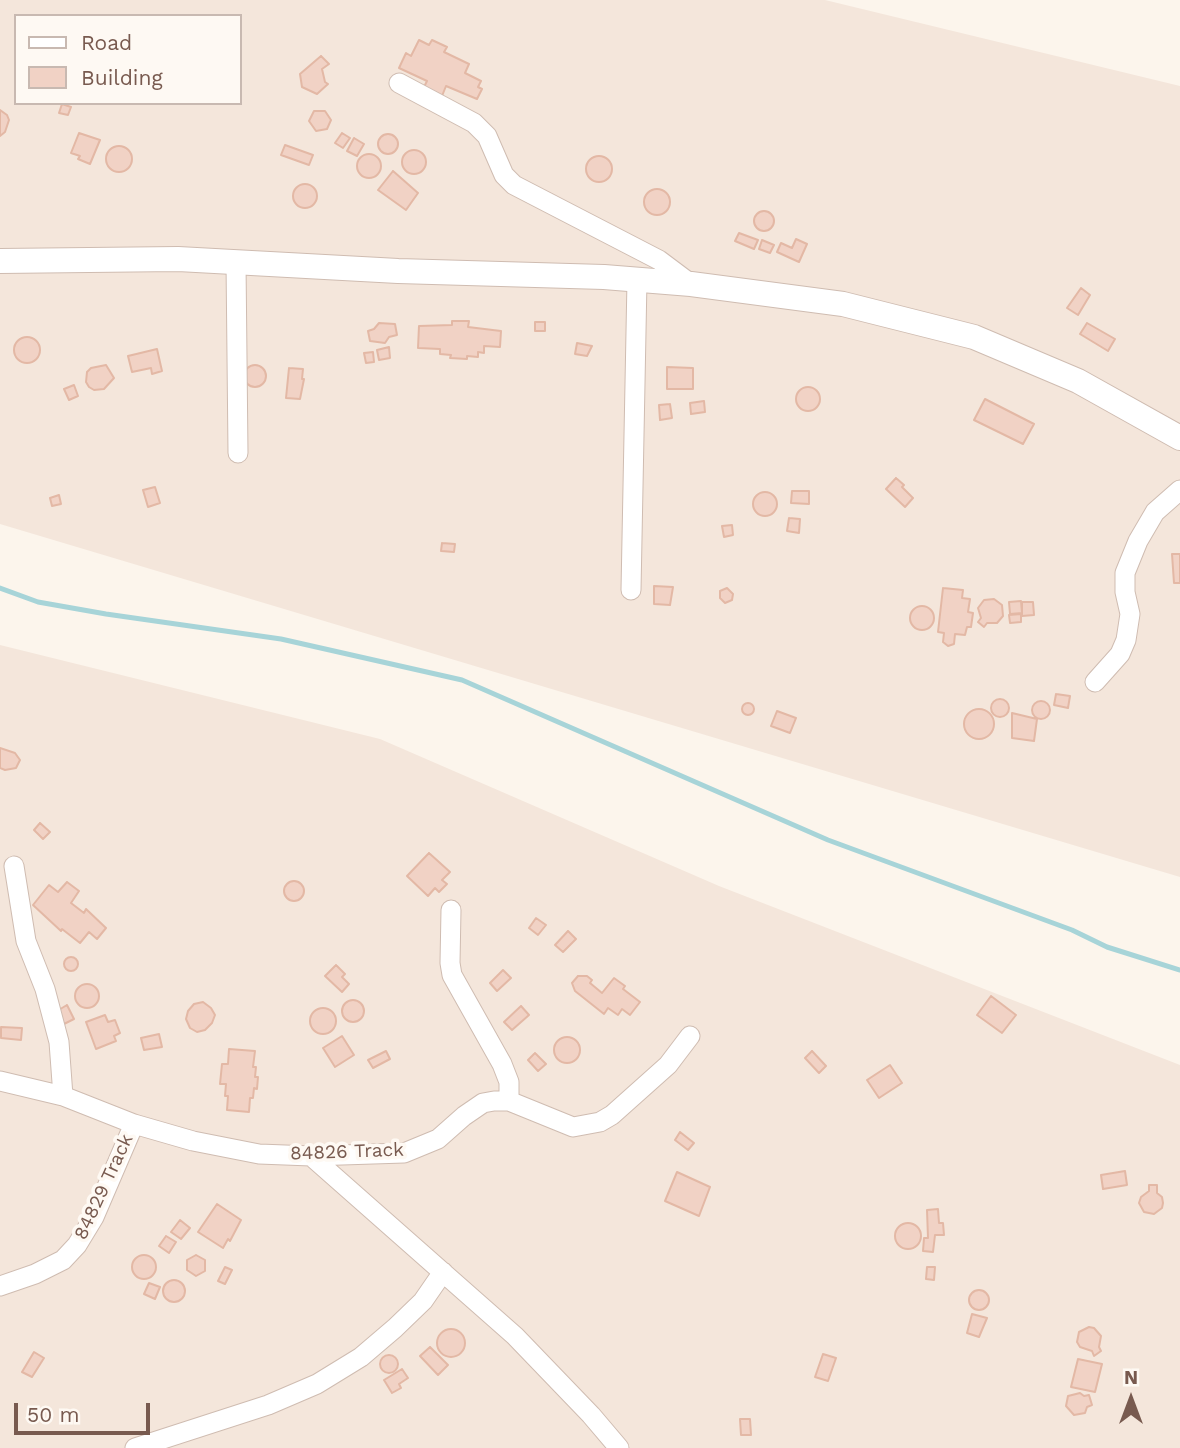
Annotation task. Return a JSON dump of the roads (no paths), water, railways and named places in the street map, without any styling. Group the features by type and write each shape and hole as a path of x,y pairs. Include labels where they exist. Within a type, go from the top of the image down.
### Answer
{"street":[{"path":"399,83 474,123 486,136 504,176 514,185 659,260 691,284"},
{"path":"0,261 178,259 637,280 691,284 842,304 974,337 1078,381 1180,438"},
{"path":"236,262 238,453"},
{"path":"631,590 637,280"},
{"path":"1095,682 1120,654 1126,640 1130,614 1125,592 1125,572 1138,541 1155,512 1180,490"},
{"path":"14,866 26,942 45,989 59,1042 63,1096"},
{"path":"451,910 452,975 502,1063 509,1082 509,1101 573,1127 600,1122 612,1115 668,1065 690,1036"},
{"name":"84826 Track","path":"0,1081 63,1096 134,1124 193,1141 259,1154 312,1156 404,1153 438,1139 483,1103 509,1101"},
{"name":"84829 Track","path":"0,1286 63,1260 77,1245 93,1217 134,1124"},
{"path":"312,1156 515,1336 591,1415 618,1448"},
{"path":"135,1448 268,1405 317,1384 361,1357 396,1328 423,1301 443,1272"}],"waterway":[{"path":"0,588 38,602 281,639 462,680 828,840 1072,930 1107,947 1180,970"}]}
